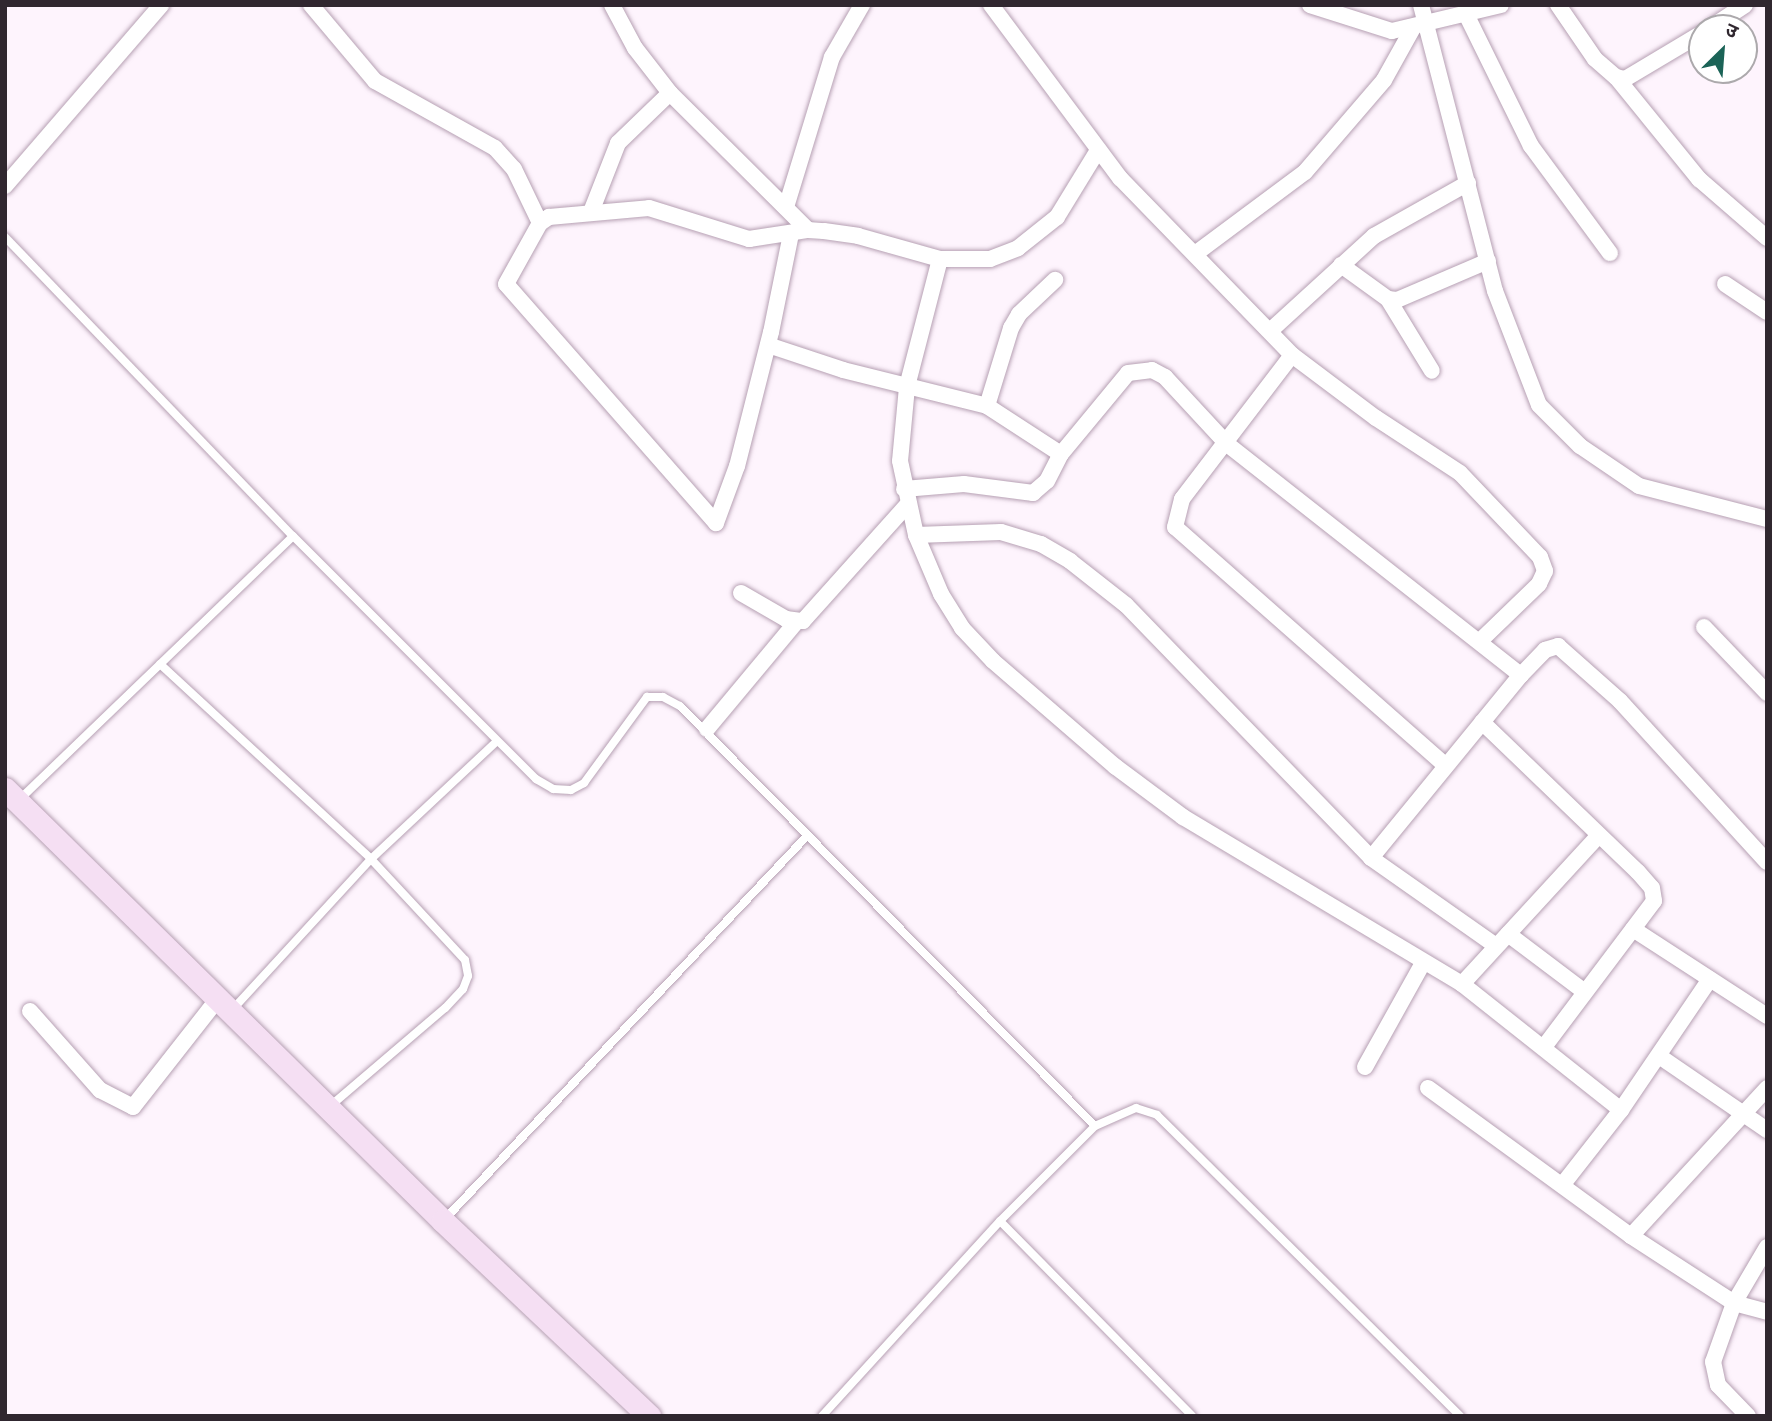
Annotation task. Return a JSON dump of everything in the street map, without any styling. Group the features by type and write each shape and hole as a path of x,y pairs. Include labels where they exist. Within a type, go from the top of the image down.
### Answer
{"street":[{"path":"5,186 161,5"},
{"path":"311,5 375,82 495,148 514,169 540,223"},
{"path":"612,5 635,48 670,93 787,204 808,230"},
{"path":"787,204 832,57 862,5"},
{"path":"991,5 1098,150 1292,355 1376,418 1460,473 1541,557 1545,571 1539,584 1481,640"},
{"path":"1310,5 1392,31 1501,5"},
{"path":"1421,5 1421,25 1488,261 1530,390 1552,421 1600,461 1639,485 1767,519"},
{"path":"1558,5 1595,59 1616,77 1699,180 1767,238"},
{"path":"1466,14 1525,136 1610,253"},
{"path":"1195,254 1305,172 1384,80 1421,25"},
{"path":"1616,77 1625,79 1688,41"},
{"path":"591,212 618,142 670,93"},
{"path":"790,234 768,345 737,466 716,523 506,284 540,223 549,217 649,208 749,239 808,230 858,236 940,259 990,259 1018,248 1057,217 1098,150"},
{"path":"1270,331 1340,264 1392,224 1468,183"},
{"path":"940,259 907,387 899,434 906,496 916,535 941,594 962,628 993,661 1115,767 1183,817 1462,984 1621,1110"},
{"path":"1388,299 1404,299 1488,261"},
{"path":"1340,264 1388,299 1432,371"},
{"path":"986,406 1011,328 1019,314 1055,280"},
{"path":"1725,284 1767,312"},
{"path":"768,345 907,387 986,406 1061,454"},
{"path":"1292,355 1227,444 1182,499 1175,527 1446,766"},
{"path":"741,593 796,622 803,621 906,496 964,484 1033,493 1047,481 1061,454 1128,373 1140,368 1165,377 1227,444 1481,640 1521,676"},
{"path":"916,535 1001,532 1041,544 1070,561 1126,606 1371,858 1496,946"},
{"path":"707,729 796,622"},
{"path":"1704,627 1767,692"},
{"path":"1371,858 1521,676 1552,646 1564,649 1620,701 1767,862"},
{"path":"1482,722 1652,888 1650,911 1633,929 1544,1047"},
{"path":"12,795 443,1222 649,1416"},
{"path":"1462,984 1599,835"},
{"path":"1633,929 1767,1016"},
{"path":"1507,934 1586,992"},
{"path":"1365,1067 1423,963"},
{"path":"1563,1184 1621,1110 1710,979"},
{"path":"30,1011 100,1090 133,1107 224,1007"},
{"path":"1659,1056 1767,1130"},
{"path":"1428,1088 1631,1236 1734,1303 1767,1312"},
{"path":"1631,1236 1745,1116 1767,1088"},
{"path":"1748,1416 1712,1374 1734,1303 1767,1247"}],"lane":[{"path":"5,237 293,536 496,742 536,779 553,789 570,790 584,783 647,696 663,697 680,706 707,729 806,837 1095,1126"},
{"path":"12,795 160,664 293,536"},
{"path":"160,664 370,859 465,960 468,976 445,1008 328,1108"},
{"path":"224,1007 370,859 496,742"},
{"path":"443,1222 806,837"},
{"path":"822,1416 1000,1221 1095,1126 1136,1108 1157,1115 1460,1416"},
{"path":"1000,1221 1189,1415"}]}
